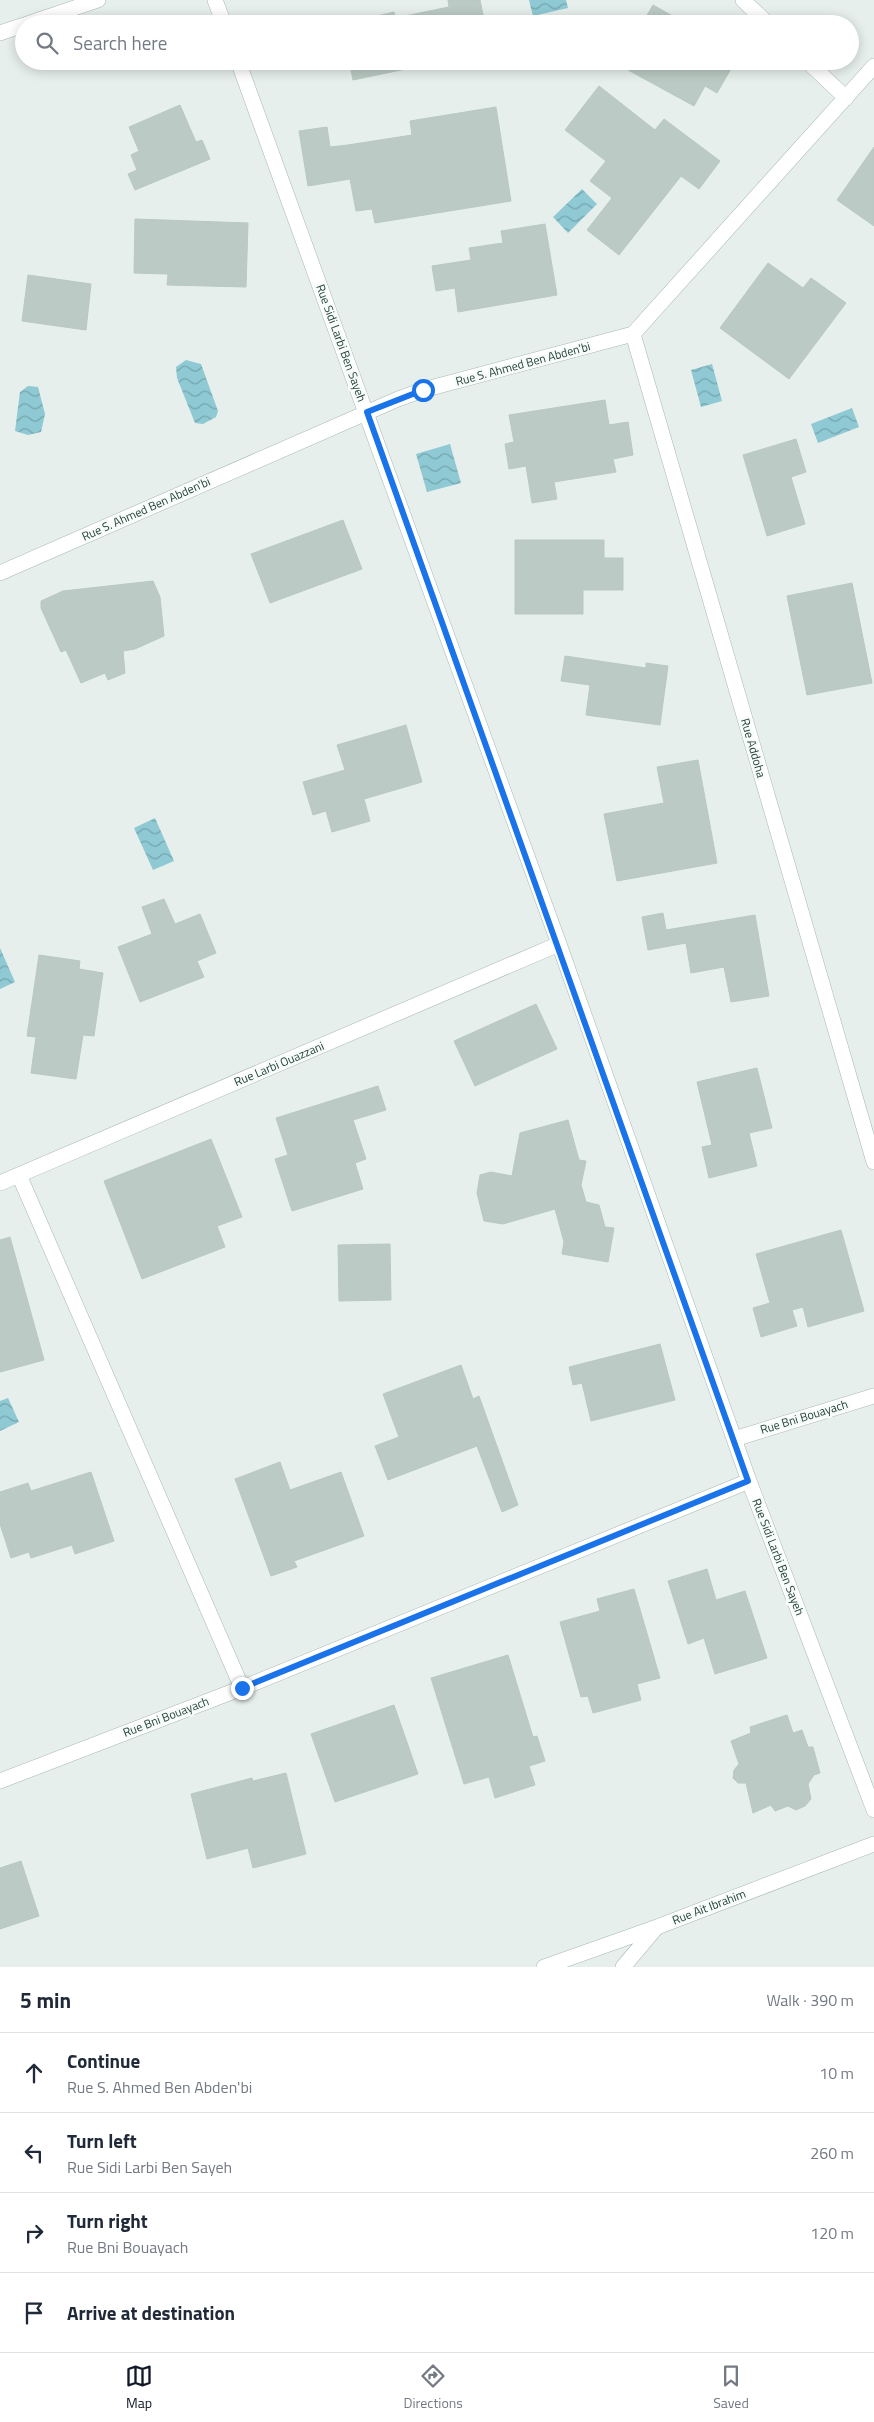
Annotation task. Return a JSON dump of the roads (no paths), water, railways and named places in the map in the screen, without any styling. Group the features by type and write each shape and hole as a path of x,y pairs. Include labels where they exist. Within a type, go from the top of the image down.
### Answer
{"street":[{"path":"52,15 98,0"},
{"path":"215,0 221,15"},
{"path":"743,0 759,15"},
{"path":"0,33 15,28"},
{"path":"633,334 874,66"},
{"name":"Rue Sidi Larbi Ben Sayeh","path":"241,70 559,944 748,1481 874,1810"},
{"path":"816,70 846,98"},
{"name":"Rue S. Ahmed Ben Abden'bi","path":"0,573 367,412 423,390 633,334"},
{"name":"Rue Addoha","path":"633,334 874,1162"},
{"name":"Rue Larbi Ouazzani","path":"0,1183 559,944"},
{"path":"19,1175 242,1688"},
{"name":"Rue Bni Bouayach","path":"734,1438 874,1396"},
{"name":"Rue Bni Bouayach","path":"0,1782 242,1688 748,1481"},
{"name":"Rue Ait Ibrahim","path":"544,1967 657,1927 874,1844"},
{"path":"623,1967 657,1927"}],"water":[{"path":"529,0 566,0 568,8 533,15"},
{"path":"582,189 597,204 568,233 553,217"},
{"path":"186,360 201,364 218,411 216,417 203,424 195,423 177,378 176,367"},
{"path":"712,364 722,401 701,407 691,370"},
{"path":"28,386 38,387 45,414 41,432 28,435 15,431 20,392"},
{"path":"852,408 859,427 818,443 811,424"},
{"path":"450,444 461,483 427,492 416,454"},
{"path":"155,818 174,861 153,870 134,828"},
{"path":"0,948 15,982 0,989"},
{"path":"8,1398 19,1422 0,1431 0,1401"}]}
